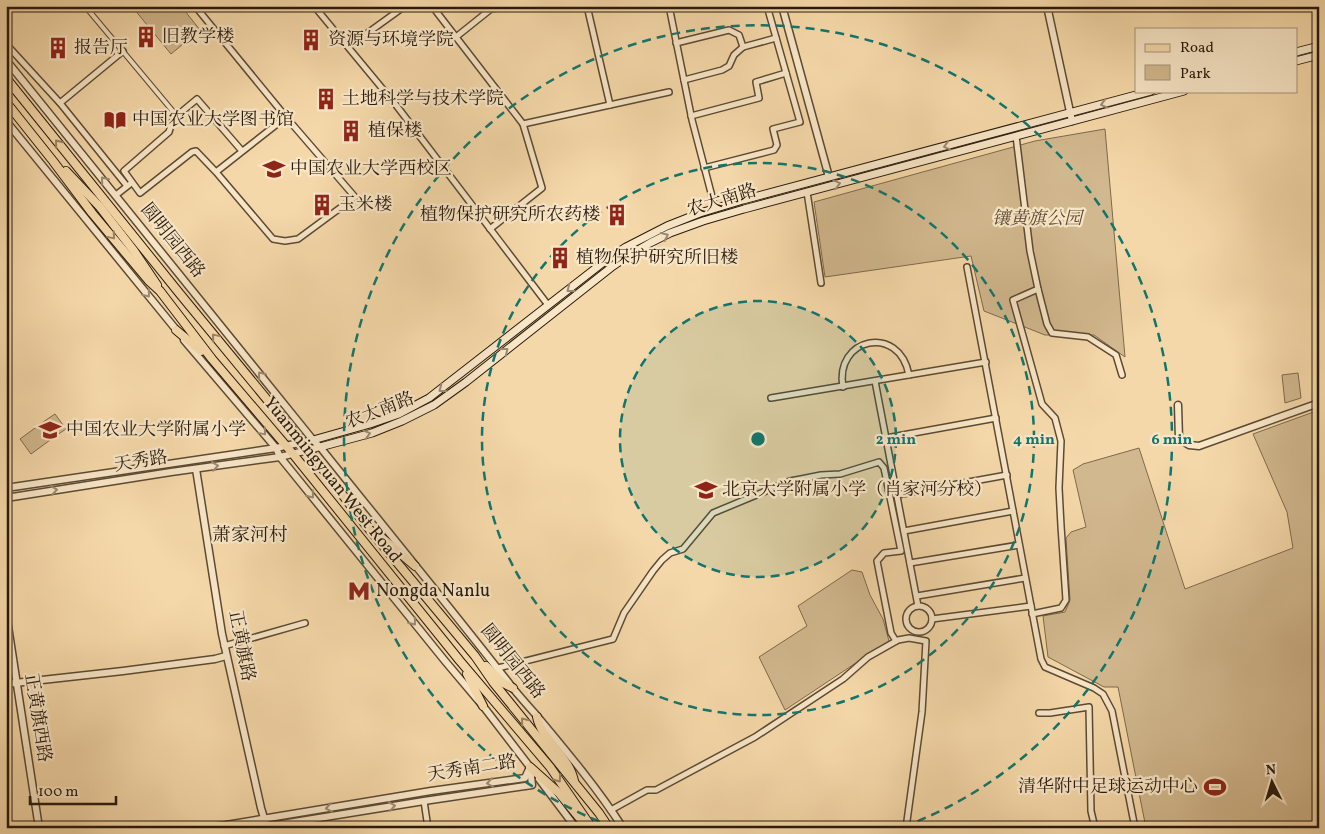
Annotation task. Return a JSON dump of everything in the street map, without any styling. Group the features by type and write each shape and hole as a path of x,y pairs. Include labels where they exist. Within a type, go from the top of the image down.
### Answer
{"main road":[{"path":"1298,51 1319,46"},
{"path":"1298,60 1319,55"},
{"path":"6,72 13,87"},
{"name":"Yuanmingyuan West Road","path":"6,78 302,442 365,524 475,656 493,682 609,828"},
{"name":"农大南路","path":"313,440 399,414 429,398 605,260 667,226 715,208 1147,92"},
{"name":"农大南路","path":"320,447 372,433 434,405 613,266 670,233 703,221 807,192 1180,92"},
{"name":"Yuanmingyuan West Road","path":"6,102 53,160 69,173 100,207 155,280 160,291 212,359 293,454 460,661 550,767 592,828"},
{"path":"176,330 212,359"},
{"path":"365,524 415,566"},
{"path":"475,656 503,683 513,688"},
{"path":"460,661 483,706"},
{"path":"537,717 539,727 572,771 574,783"},
{"path":"530,767 560,794 588,828"}],"street":[{"path":"85,6 176,115"},
{"path":"6,44 140,193 192,152 196,151 273,239 284,241 298,239 355,197 286,117 195,6"},
{"path":"314,6 396,105 548,305"},
{"path":"362,37 405,6"},
{"path":"432,6 523,124 542,188 490,229"},
{"path":"456,37 491,9 505,6"},
{"path":"587,6 610,105"},
{"path":"669,6 691,116 715,208"},
{"path":"704,168 774,150 777,145 774,129 800,122 767,6"},
{"path":"782,6 829,177"},
{"path":"1047,6 1072,121"},
{"path":"676,43 729,30 739,35 743,46"},
{"path":"684,80 722,70 730,66 734,55 743,46 776,38"},
{"path":"60,103 123,51"},
{"name":"圆明园西路","path":"6,60 498,668 611,810 623,828"},
{"path":"691,116 759,98 756,82 786,73"},
{"path":"523,124 669,92"},
{"path":"130,184 124,172 169,132 176,115 197,98 242,151"},
{"path":"216,172 286,117"},
{"path":"6,120 176,330 276,448 280,457 445,662 483,706 576,828"},
{"path":"1016,136 1030,251 1047,324 1052,333 1088,337 1116,355 1122,375"},
{"path":"116,195 130,184"},
{"path":"807,192 822,282"},
{"path":"967,267 1040,659 1045,667 1094,688 1103,694 1107,700 1112,711 1135,828"},
{"path":"1032,614 1061,608 1066,600 1060,526 1061,441 1055,418 1042,404 1013,300 1038,289"},
{"path":"844,386 842,372 845,362 851,353 860,346 870,343 881,343 891,346 900,353 906,361 909,375"},
{"path":"771,398 986,362"},
{"path":"875,381 918,606"},
{"path":"1178,405 1179,439 1189,445 1199,446 1319,403"},
{"path":"886,438 996,418"},
{"name":"天秀路","path":"6,488 276,448 313,440"},
{"name":"天秀路","path":"6,498 280,457 320,447"},
{"path":"498,668 613,639 624,613 652,571 670,554 683,549 713,514 790,480 840,474 879,462 884,468 900,551 884,553 877,562 891,633 896,641"},
{"name":"正黄旗路","path":"196,469 224,646 267,827"},
{"path":"897,495 1007,476"},
{"path":"904,531 1013,511"},
{"path":"910,563 1019,545"},
{"path":"916,596 1025,578"},
{"path":"918,606 929,611 932,619 930,626 923,632 910,629 906,621 908,612 918,606"},
{"path":"932,619 1030,606"},
{"name":"正黄旗西路","path":"6,613 39,828"},
{"path":"224,646 306,623"},
{"path":"906,828 922,712 926,641 923,632"},
{"path":"611,810 646,790 656,790 755,737 843,679 868,657 896,641 909,638 926,641"},
{"path":"6,684 142,669 226,656"},
{"path":"1039,712 1050,713 1089,706 1092,811 1095,828"},
{"name":"天秀南二路","path":"208,828 431,791 525,778 530,767"},
{"name":"天秀南二路","path":"257,828 532,785 530,767"},
{"path":"424,801 428,828"}],"green space":[{"path":"138,6 181,6 200,30 171,54 134,9"},
{"name":"镶黄旗公园","path":"1105,129 1125,357 1094,335 1045,335 984,311 971,256 825,277 814,202 1035,141"},
{"path":"1298,373 1301,398 1285,403 1282,375"},
{"path":"1319,410 1319,828 1146,828 1118,687 1104,687 1048,657 1043,616 1065,612 1070,600 1066,538 1071,532 1086,527 1073,470 1083,464 1139,448 1185,589 1293,548 1287,512 1253,434"},
{"path":"55,414 66,429 57,435 46,420"},
{"path":"46,420 57,435 31,454 20,439"},
{"path":"852,570 862,572 870,595 883,619 889,641 785,710 759,657 807,626 798,606"}],"place":[{"name":"旧教学楼","path":"146,37"},
{"name":"资源与环境学院","path":"311,40"},
{"name":"报告厅","path":"58,48"},
{"name":"土地科学与技术学院","path":"326,99"},
{"name":"中国农业大学图书馆","path":"115,120"},
{"name":"植保楼","path":"351,131"},
{"name":"中国农业大学西校区","path":"274,169"},
{"name":"玉米楼","path":"322,205"},
{"name":"植物保护研究所农药楼","path":"617,215"},
{"name":"植物保护研究所旧楼","path":"560,258"},
{"name":"中国农业大学附属小学","path":"50,430"},
{"name":"北京大学附属小学（肖家河分校）","path":"706,490"},
{"name":"Nongda Nanlu","path":"359,591"},
{"name":"清华附中足球运动中心","path":"1215,787"}],"district":[{"name":"萧家河村","path":"250,536"}]}
